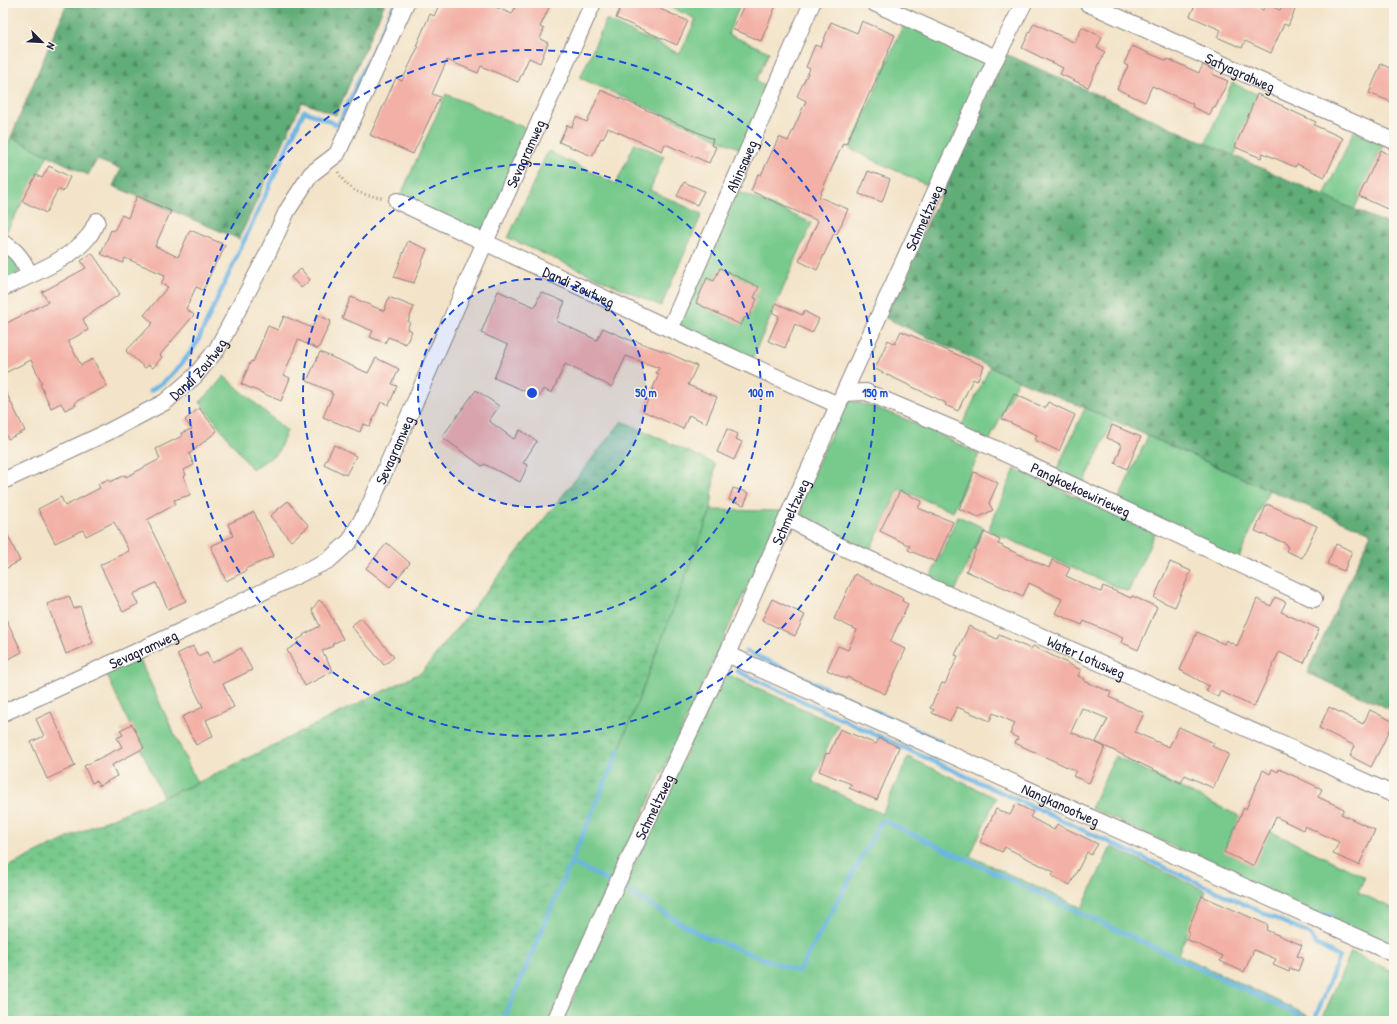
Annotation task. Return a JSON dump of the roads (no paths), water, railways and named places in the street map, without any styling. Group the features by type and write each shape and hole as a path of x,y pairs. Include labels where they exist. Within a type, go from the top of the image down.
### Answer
{"street":[{"name":"Dandi Zoutweg","path":"3,480 108,432 165,402 195,376 217,349 266,257 287,211 310,174 331,160 337,154 406,3"},
{"name":"Sevagramweg","path":"3,713 171,636 329,560 350,541 368,509 485,242 594,3"},
{"name":"Ahinsaweg","path":"670,329 812,3"},
{"path":"874,3 996,58"},
{"name":"Schmeltzweg","path":"555,1021 621,874 727,654 787,518 996,58 1024,3"},
{"name":"Satyagrahweg","path":"1087,3 1394,141"},
{"name":"Dandi Zoutweg","path":"397,201 670,329 841,399"},
{"path":"3,288 75,250 88,237 97,221"},
{"path":"3,243 9,246 21,257 30,275"},
{"name":"Pangkoekoewirieweg","path":"841,399 866,392 951,428 1314,599"},
{"name":"Water Lotusweg","path":"787,518 833,543 1388,792"},
{"name":"Nangkanootweg","path":"727,654 1394,954"}],"waterway":[{"path":"150,391 176,370 197,343 304,111 338,125 395,3"},
{"path":"746,651 940,741"},
{"path":"737,671 1309,934 1317,945 1339,957 1314,1021"},
{"path":"503,1021 619,750"},
{"path":"571,862 620,887 703,936 799,972 882,820 1312,1021"},
{"path":"1322,915 1331,915"}]}
